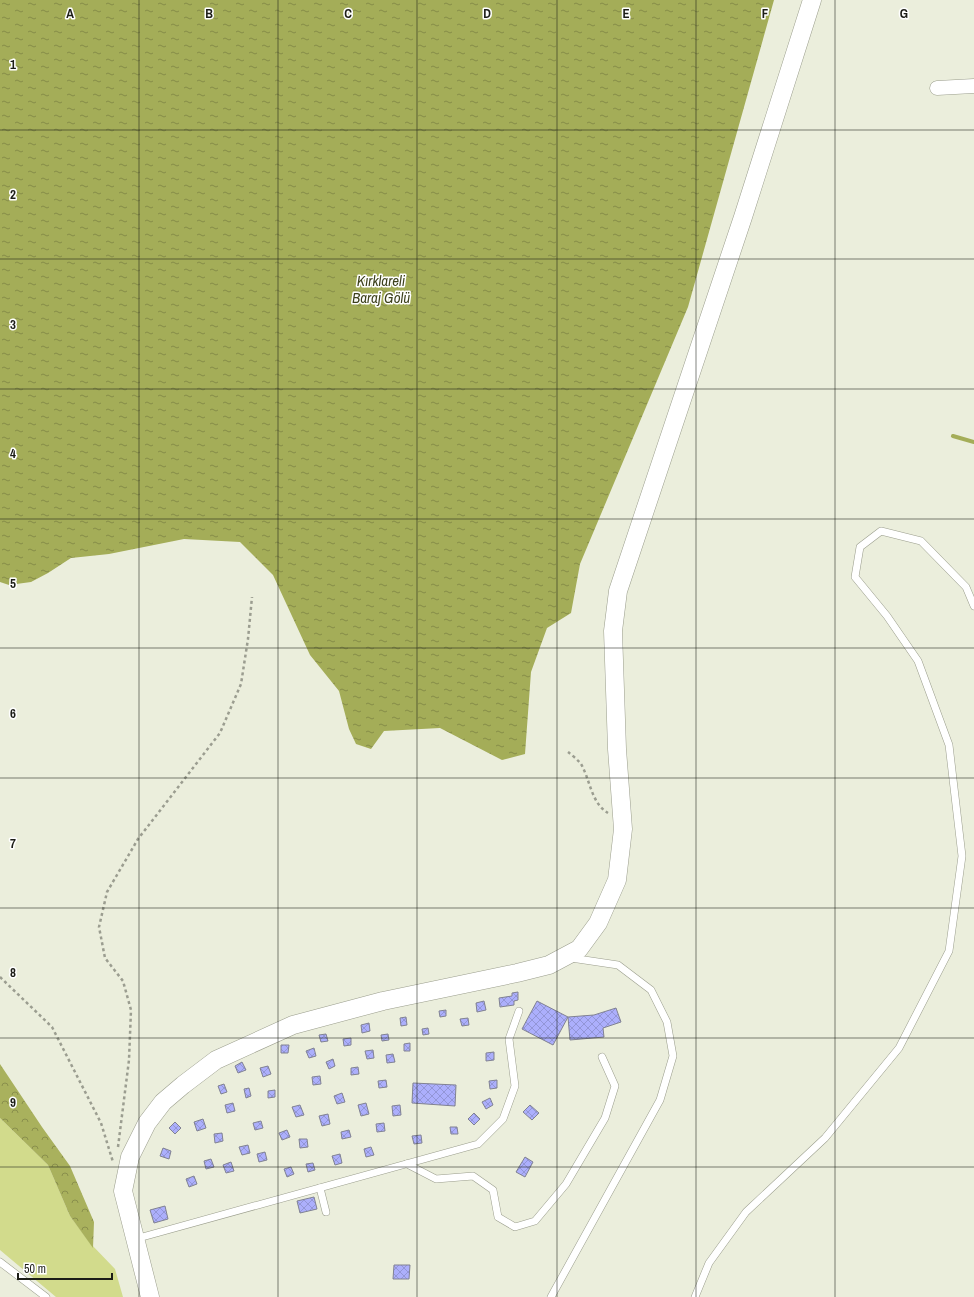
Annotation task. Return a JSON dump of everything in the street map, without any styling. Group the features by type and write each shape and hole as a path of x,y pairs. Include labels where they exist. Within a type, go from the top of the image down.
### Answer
{"street":[{"path":"150,1297 123,1191 130,1157 147,1123 163,1102 183,1085 216,1060 293,1025 383,1001 549,965 579,949 598,923 618,880 622,829 617,749 613,631 618,591 743,217 812,0"},
{"path":"937,88 974,86"}],"lane":[{"path":"695,1297 709,1263 746,1212 825,1138 899,1048 949,951 962,856 949,745 918,661 887,616 856,578 860,547 881,531 921,541 966,587 974,606"},
{"path":"551,1297 660,1100 672,1056 667,1022 651,990 618,965 565,957"},
{"path":"135,1240 478,1144 503,1119 515,1086 509,1039 518,1011"},
{"path":"407,1164 436,1179 473,1176 493,1190 498,1217 515,1227 535,1221 566,1184 605,1118 615,1086 602,1057"},
{"path":"320,1188 326,1212"},
{"path":"0,1262 46,1297"}],"path":[{"path":"117,1152 129,1060 131,1010 123,981 105,958 99,927 107,892 138,839 220,733 241,684 248,639 252,598"},
{"path":"568,752 581,764 592,793 604,811 622,822"},
{"path":"0,977 52,1028 101,1122 115,1167 116,1159"}],"shaded area":[{"path":"0,1118 48,1165 70,1216 90,1243 115,1269 123,1297 56,1297 0,1250"}],"green space":[{"path":"0,1064 70,1166 94,1222 93,1248 70,1216 48,1165 0,1118"}],"water":[{"name":"Kırklareli Baraj Gölü","path":"0,0 774,0 688,307 580,564 571,613 547,628 531,672 525,754 502,760 440,728 384,731 371,749 356,744 349,729 339,691 310,655 273,575 240,542 184,539 109,554 71,558 31,582 9,585 0,582"}],"building":[{"path":"518,992 518,1000 514,1001 514,1005 500,1007 499,998 512,996 512,993"},
{"path":"484,1001 486,1010 477,1012 476,1003"},
{"path":"537,1001 568,1017 553,1045 522,1029"},
{"path":"616,1008 621,1022 603,1028 604,1037 570,1040 568,1017 594,1015"},
{"path":"446,1010 446,1016 440,1017 439,1011"},
{"path":"406,1017 407,1025 401,1026 400,1018"},
{"path":"468,1018 469,1025 462,1026 460,1019"},
{"path":"369,1023 370,1031 362,1033 361,1025"},
{"path":"428,1028 429,1034 423,1035 422,1029"},
{"path":"326,1034 328,1041 321,1042 319,1035"},
{"path":"388,1034 389,1040 382,1041 381,1035"},
{"path":"351,1038 351,1045 344,1046 343,1039"},
{"path":"410,1043 410,1051 404,1051 404,1044"},
{"path":"281,1045 289,1045 288,1053 281,1053"},
{"path":"314,1048 316,1056 309,1058 306,1051"},
{"path":"373,1050 374,1058 367,1059 365,1051"},
{"path":"494,1052 494,1060 486,1061 486,1053"},
{"path":"393,1054 395,1062 387,1063 386,1055"},
{"path":"333,1059 335,1066 329,1069 326,1062"},
{"path":"242,1062 246,1070 238,1073 235,1066"},
{"path":"268,1066 271,1074 263,1077 260,1068"},
{"path":"358,1067 359,1074 351,1075 351,1068"},
{"path":"320,1076 321,1084 313,1085 312,1077"},
{"path":"386,1080 387,1087 379,1088 378,1081"},
{"path":"497,1080 497,1088 490,1089 489,1081"},
{"path":"413,1083 456,1085 455,1106 412,1103"},
{"path":"224,1084 227,1092 221,1094 218,1086"},
{"path":"249,1088 251,1096 246,1098 244,1089"},
{"path":"275,1090 275,1097 268,1098 268,1091"},
{"path":"342,1093 345,1102 337,1104 334,1096"},
{"path":"490,1098 493,1105 486,1109 482,1102"},
{"path":"233,1103 235,1111 227,1113 225,1105"},
{"path":"366,1103 369,1114 361,1116 358,1105"},
{"path":"300,1105 304,1115 296,1117 292,1107"},
{"path":"400,1105 401,1115 393,1116 392,1106"},
{"path":"530,1105 539,1113 532,1120 523,1112"},
{"path":"474,1113 480,1119 474,1125 468,1119"},
{"path":"328,1114 330,1124 322,1126 319,1116"},
{"path":"203,1119 206,1128 197,1131 194,1122"},
{"path":"261,1121 263,1128 255,1130 253,1123"},
{"path":"175,1122 181,1128 175,1134 169,1128"},
{"path":"384,1123 385,1131 377,1132 376,1124"},
{"path":"450,1127 457,1127 458,1134 451,1134"},
{"path":"287,1130 290,1137 282,1140 279,1133"},
{"path":"349,1130 351,1137 342,1139 341,1132"},
{"path":"222,1133 223,1141 215,1143 214,1134"},
{"path":"421,1135 422,1143 414,1144 412,1136"},
{"path":"299,1139 307,1139 308,1147 300,1148"},
{"path":"248,1145 250,1153 242,1155 239,1147"},
{"path":"371,1147 374,1155 366,1157 364,1149"},
{"path":"163,1148 171,1151 169,1159 160,1156"},
{"path":"265,1152 267,1160 259,1162 257,1154"},
{"path":"340,1154 342,1163 335,1165 332,1156"},
{"path":"525,1157 533,1162 525,1177 516,1172"},
{"path":"211,1159 214,1167 206,1169 204,1161"},
{"path":"231,1162 234,1171 226,1173 223,1165"},
{"path":"313,1163 315,1170 308,1172 306,1164"},
{"path":"291,1167 294,1174 287,1177 284,1169"},
{"path":"194,1176 197,1184 189,1187 186,1179"},
{"path":"314,1197 317,1209 300,1213 297,1201"},
{"path":"165,1206 168,1219 154,1223 150,1210"},
{"path":"394,1265 410,1265 409,1279 393,1279"}],"waterway":[{"path":"953,436 974,442"}]}
